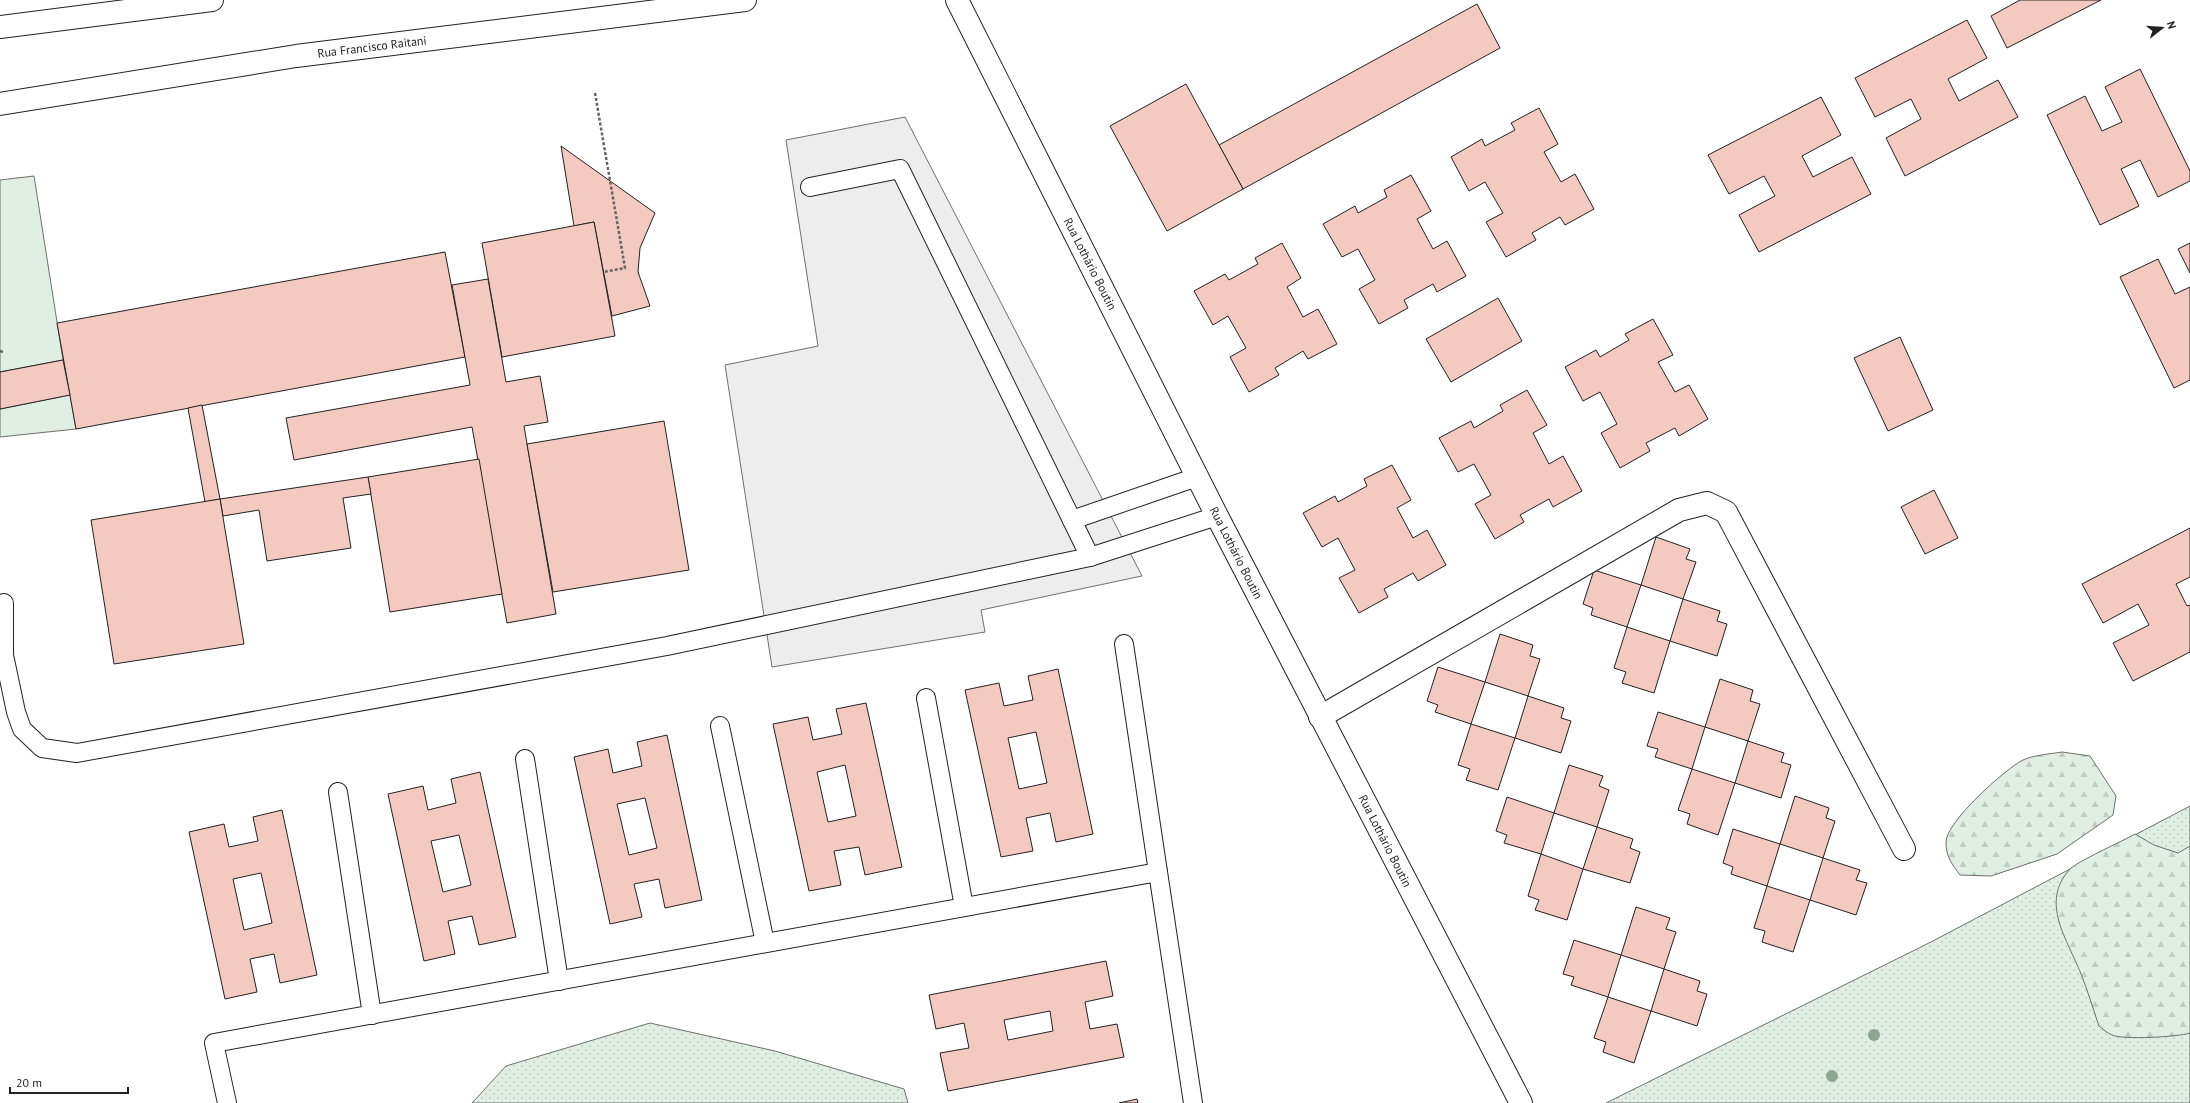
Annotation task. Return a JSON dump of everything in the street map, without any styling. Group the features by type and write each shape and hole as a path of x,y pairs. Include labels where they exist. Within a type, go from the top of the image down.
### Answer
{"street":[{"path":"0,27 212,0"},
{"name":"Rua Francisco Raitani","path":"0,104 296,56 745,0"},
{"name":"Rua Lothário Boutin","path":"956,0 1197,477 1521,1103"},
{"path":"1320,716 1679,510 1707,503 1726,512 1904,849"}],"lane":[{"path":"810,187 900,169 1090,557"},
{"path":"1072,520 1197,477"},
{"path":"4,603 4,655 16,712 22,729 42,748 77,753 667,646 1090,557 1217,516"},
{"path":"1124,644 1193,1103"},
{"path":"926,698 964,907"},
{"path":"720,726 766,943"},
{"path":"525,759 559,981"},
{"path":"338,792 372,1015"},
{"path":"227,1103 214,1043 1158,872"}],"path":[{"path":"595,93 625,268 603,272"}],"green space":[{"path":"34,176 63,360 0,372 0,180"},
{"path":"70,395 76,429 0,437 0,409"},
{"path":"2062,752 2090,756 2116,796 2113,815 2057,854 1991,876 1960,875 1948,856 1946,847 1949,833 1956,822 1978,797 2015,765 2027,758"},
{"path":"2190,806 2190,1103 1606,1103 1929,943"},
{"path":"2135,834 2154,845 2178,853 2190,846 2190,1033 2163,1037 2118,1037 2112,1035 2099,1026 2084,980 2059,922 2056,908 2057,895 2061,882 2070,869 2082,861"},
{"path":"650,1023 775,1051 904,1089 908,1103 472,1103 506,1066"}],"shaded area":[{"path":"905,117 1142,576 981,610 985,632 772,667 725,365 818,346 786,140"}],"building":[{"path":"2020,0 2101,0 2007,48 1991,16"},
{"path":"1477,4 1500,48 1243,189 1219,145"},
{"path":"1967,20 1987,58 1948,79 1959,101 1998,80 2018,117 1905,176 1886,138 1921,119 1911,99 1875,117 1855,78"},
{"path":"2140,69 2190,171 2190,181 2158,197 2140,160 2121,169 2139,206 2100,225 2047,115 2085,96 2102,131 2122,122 2105,87"},
{"path":"1186,84 1243,189 1167,231 1110,126"},
{"path":"1821,97 1841,135 1802,156 1813,177 1852,157 1871,194 1759,252 1739,215 1775,196 1764,176 1729,194 1708,155"},
{"path":"1539,108 1558,144 1544,152 1561,182 1575,174 1594,209 1565,225 1560,217 1532,233 1536,240 1506,257 1486,222 1503,213 1485,182 1469,191 1451,157 1482,139 1485,146 1515,130 1511,123"},
{"path":"561,146 655,213 640,248 638,272 650,306 612,316 594,222 574,226"},
{"path":"1411,175 1431,211 1417,219 1433,249 1447,241 1466,276 1437,292 1433,284 1404,300 1408,308 1379,324 1359,289 1375,280 1358,249 1342,257 1323,224 1355,206 1358,213 1387,197 1384,190"},
{"path":"594,222 615,336 502,357 482,243"},
{"path":"1282,243 1301,278 1287,287 1303,317 1318,309 1337,344 1308,359 1303,351 1275,368 1279,375 1249,392 1230,357 1246,348 1228,316 1213,325 1194,291 1225,274 1229,280 1258,264 1255,258"},
{"path":"2190,243 2190,273 2178,249"},
{"path":"445,252 465,357 76,429 57,323"},
{"path":"2158,259 2175,294 2190,287 2190,380 2174,388 2120,277"},
{"path":"488,279 506,382 540,376 548,422 524,426 556,614 507,623 472,427 294,460 286,418 470,385 452,285"},
{"path":"1498,298 1522,341 1451,382 1426,339"},
{"path":"1653,319 1673,355 1658,362 1675,392 1689,385 1708,419 1679,436 1675,428 1646,443 1650,451 1620,468 1601,433 1617,424 1600,392 1583,401 1565,367 1596,350 1600,357 1629,340 1625,334"},
{"path":"1900,337 1933,410 1888,431 1854,358"},
{"path":"63,360 70,395 0,409 0,372"},
{"path":"1527,390 1547,425 1533,433 1549,464 1563,456 1582,491 1553,507 1549,499 1520,515 1524,522 1495,539 1475,504 1491,495 1474,464 1458,472 1439,438 1471,421 1474,428 1503,411 1500,405"},
{"path":"202,405 220,499 205,502 188,408"},
{"path":"664,421 689,570 553,592 527,444"},
{"path":"479,459 502,594 390,612 368,477"},
{"path":"1392,465 1411,500 1397,508 1413,538 1427,530 1446,565 1418,581 1413,573 1384,589 1388,597 1359,613 1339,578 1355,570 1338,538 1322,547 1303,513 1335,496 1338,502 1367,486 1364,479"},
{"path":"368,477 371,494 343,498 351,548 267,561 259,510 223,516 220,499"},
{"path":"1934,490 1958,538 1925,554 1901,507"},
{"path":"220,499 244,644 114,664 91,520"},
{"path":"2190,528 2190,577 2176,584 2187,606 2190,605 2190,652 2133,681 2113,643 2149,625 2138,604 2103,623 2082,584"},
{"path":"1656,537 1690,549 1686,559 1696,562 1683,599 1641,585"},
{"path":"1594,570 1641,585 1627,627 1591,615 1593,608 1583,604"},
{"path":"1683,599 1720,611 1717,621 1727,624 1717,656 1670,641"},
{"path":"1627,627 1670,641 1654,693 1622,683 1626,672 1614,668"},
{"path":"1500,634 1533,645 1530,656 1540,659 1528,696 1485,682"},
{"path":"1438,667 1485,682 1471,724 1435,712 1438,705 1427,701"},
{"path":"1058,669 1093,834 1056,842 1050,813 1026,818 1033,851 1001,857 965,690 999,683 1004,706 1033,700 1028,676","holes":["1036,732 1047,783 1019,789 1008,738"]},
{"path":"1720,679 1753,690 1750,701 1760,704 1748,741 1705,727"},
{"path":"1528,696 1564,708 1561,718 1571,721 1561,753 1515,738"},
{"path":"866,703 902,867 865,875 859,847 834,851 841,885 809,891 773,724 808,717 813,740 842,734 836,709","holes":["845,765 856,816 828,822 817,772"]},
{"path":"1658,712 1705,727 1692,769 1655,757 1658,749 1647,746"},
{"path":"1471,724 1515,738 1498,790 1466,780 1470,769 1458,765"},
{"path":"667,735 702,900 665,908 659,879 634,884 642,917 610,924 574,757 608,749 613,773 642,766 637,742","holes":["645,798 657,848 629,855 617,804"]},
{"path":"1748,741 1784,753 1781,762 1791,765 1781,798 1735,783"},
{"path":"1569,765 1603,776 1599,786 1609,790 1597,827 1554,813"},
{"path":"1692,769 1735,783 1718,835 1687,824 1690,814 1678,810"},
{"path":"480,772 516,937 479,945 472,916 448,921 455,954 424,961 388,794 423,786 428,810 456,803 451,779","holes":["459,835 471,885 443,892 431,841"]},
{"path":"1795,796 1829,808 1826,818 1835,821 1823,858 1780,844"},
{"path":"1507,797 1554,813 1541,854 1504,843 1507,835 1496,831"},
{"path":"282,810 317,975 280,983 274,954 250,959 257,992 225,999 189,832 224,824 229,847 258,841 253,817","holes":["261,873 272,923 244,930 233,879"]},
{"path":"1597,827 1633,839 1630,848 1640,852 1630,883 1583,869"},
{"path":"1733,829 1780,844 1767,886 1731,874 1733,867 1723,863"},
{"path":"1541,854 1583,869 1567,920 1535,910 1539,900 1528,896"},
{"path":"1823,858 1860,870 1856,880 1867,883 1856,915 1810,900"},
{"path":"1767,886 1810,900 1793,952 1762,942 1765,931 1754,928"},
{"path":"1636,907 1670,918 1666,929 1676,932 1664,969 1621,955"},
{"path":"1574,940 1621,955 1608,997 1571,985 1574,977 1563,974"},
{"path":"1106,961 1113,996 1085,1002 1090,1029 1117,1024 1124,1057 948,1091 940,1053 969,1048 964,1023 936,1029 929,995","holes":["1050,1011 1053,1031 1008,1040 1004,1020"]},
{"path":"1664,969 1700,981 1697,991 1707,994 1697,1026 1651,1011"},
{"path":"1608,997 1651,1011 1634,1063 1603,1052 1606,1042 1594,1038"},
{"path":"1137,1099 1138,1103 1119,1103"}]}
